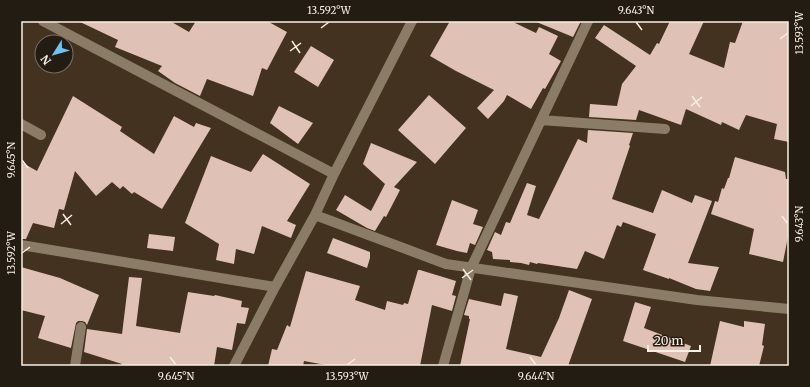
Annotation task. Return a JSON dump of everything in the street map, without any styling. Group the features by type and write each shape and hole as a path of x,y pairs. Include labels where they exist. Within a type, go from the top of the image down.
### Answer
{"street":[{"path":"43,21 334,174"},
{"path":"234,366 274,287 315,215 334,174 412,21"},
{"path":"442,366 471,268 588,21"},
{"path":"541,120 665,129"},
{"path":"21,124 41,134"},
{"path":"315,215 446,264 697,300 789,310"},
{"path":"21,246 274,287"},
{"path":"75,366 81,327"}],"building":[{"path":"78,21 170,21 189,32 196,21 267,21 287,32 267,70 262,68 253,96 207,79 200,96 175,83 158,71 162,66 115,47 118,40"},
{"path":"450,21 511,21 536,33 539,27 558,36 549,54 561,61 545,89 543,88 531,109 507,95 504,101 488,119 477,108 494,90 430,56"},
{"path":"534,21 581,21 573,37"},
{"path":"670,21 704,21 689,54 724,68 730,42 735,43 743,21 789,21 789,142 774,139 777,124 746,115 739,130 722,122 721,125 686,109 681,125 639,110 636,120 589,117 590,104 617,106 622,84 636,66 595,38 604,25 650,55 657,43 659,44"},
{"path":"311,46 334,60 318,87 294,72"},
{"path":"429,95 466,128 435,164 398,130"},
{"path":"73,96 122,127 120,131 154,154 174,116 194,127 196,123 211,128 162,209 134,192 132,194 123,186 120,189 112,182 96,196 75,171 64,210 59,209 54,228 33,223 26,239 21,239 21,162 37,171"},
{"path":"279,106 313,123 298,144 270,123"},
{"path":"588,130 633,133 612,199 653,213 662,190 692,203 695,195 712,201 688,263 719,267 710,291 696,289 669,278 643,270 656,234 623,222 621,227 617,225 604,259 585,251 577,269 530,262 529,265 510,262 510,260 493,259 492,252 487,250 495,232 501,235 506,222 510,223 527,183 536,186 527,215 539,219 578,139 587,143"},
{"path":"371,143 417,162 394,187 400,190 386,217 384,216 375,231 336,210 345,195 371,211 385,184 363,164"},
{"path":"263,154 310,184 287,221 296,225 291,238 262,226 254,254 236,249 234,264 216,260 219,244 185,223 211,156 251,172"},
{"path":"735,157 785,172 786,179 789,179 789,232 783,262 749,254 754,229 711,214 715,201 718,202 722,188 724,189 729,178"},
{"path":"452,200 478,210 473,224 483,227 475,245 470,243 467,253 436,245"},
{"path":"149,234 175,237 173,251 147,248"},
{"path":"333,238 370,252 367,268 327,253"},
{"path":"21,267 60,278 99,295 87,325 82,321 78,321 76,323 71,348 38,338 45,316 21,310"},
{"path":"418,270 456,281 452,295 456,296 452,311 432,305 420,366 331,366 304,361 303,366 268,366 272,349 277,350 287,325 290,327 306,271 360,286 355,300 385,310 387,301 403,305 404,303 408,304"},
{"path":"129,277 142,278 136,326 180,333 188,292 215,295 242,301 241,307 249,308 245,324 237,323 232,350 217,347 214,366 121,366 122,364 84,352 87,329 122,334"},
{"path":"569,290 592,299 568,366 460,366 470,319 469,316 464,315 469,299 501,306 504,293 518,296 506,349 541,357 559,318"},
{"path":"635,302 651,307 644,328 691,346 685,362 623,341"},
{"path":"720,321 744,327 744,321 765,324 762,345 764,346 759,366 710,366"}]}
